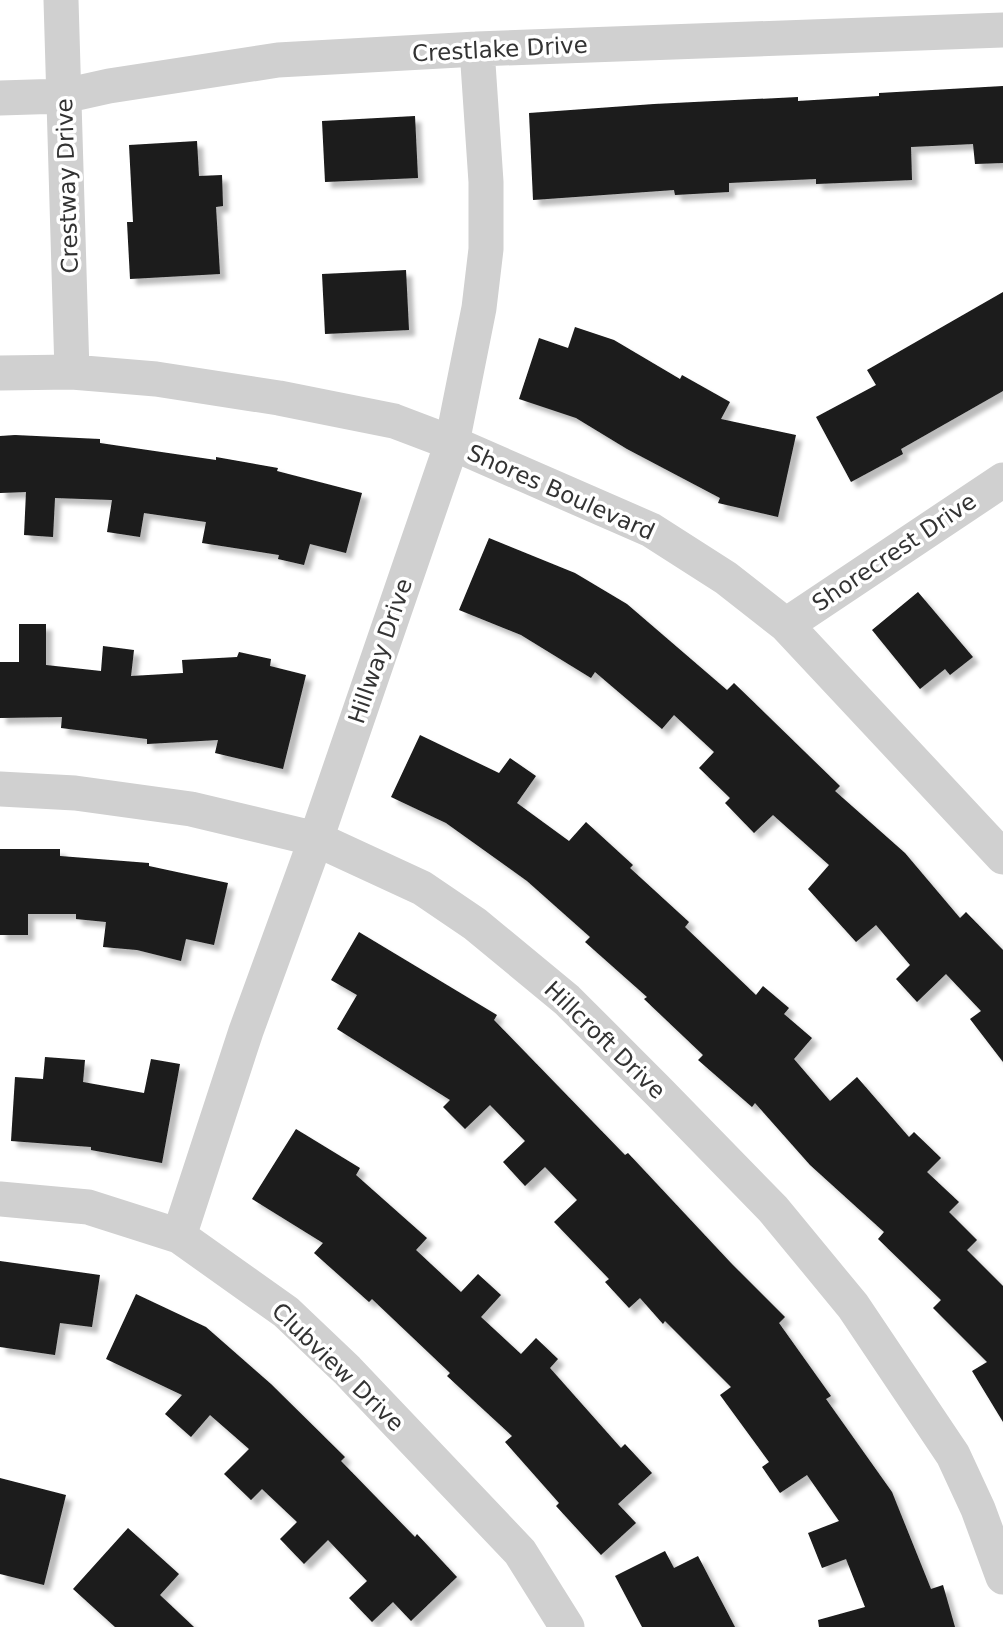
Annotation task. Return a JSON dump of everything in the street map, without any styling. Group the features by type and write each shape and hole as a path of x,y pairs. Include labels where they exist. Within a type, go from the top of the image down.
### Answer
{"street":[{"name":"Crestway Drive","path":"61,0 72,372"},
{"name":"Crestlake Drive","path":"0,98 64,96 109,86 278,60 477,48 1003,30"},
{"name":"Hillway Drive","path":"179,1236 246,1031 316,839 452,443 479,308 486,249 486,182 477,48"},
{"name":"Shores Boulevard","path":"0,373 72,372 156,379 279,398 394,421 452,443 651,530 726,578 786,625 1003,857"},
{"name":"Shorecrest Drive","path":"786,625 1003,480"},
{"name":"Hillcroft Drive","path":"0,789 75,793 191,808 316,839 422,888 475,924 567,1000 773,1209 853,1306 953,1455 978,1509 1003,1577"},
{"name":"Clubview Drive","path":"0,1199 88,1207 179,1236 286,1312 347,1370 520,1552 567,1627"}],"building":[{"path":"1003,86 1003,163 975,164 973,144 911,147 912,180 816,184 816,179 729,183 729,192 675,195 674,190 533,200 529,113 798,97 798,101"},
{"path":"415,116 418,178 325,182 322,121"},
{"path":"197,141 199,176 222,175 223,206 216,207 220,274 130,279 127,222 133,222 129,145"},
{"path":"406,270 409,330 325,334 322,274"},
{"path":"1003,292 1003,391 901,449 903,454 851,482 816,417 876,385 867,370"},
{"path":"575,327 614,340 680,379 682,375 730,402 721,419 796,435 778,517 718,503 720,498 627,449 576,418 519,399 539,338 568,348"},
{"path":"0,436 100,439 100,443 216,460 216,457 278,468 277,471 362,493 346,553 310,544 304,565 278,559 279,555 202,543 206,522 144,513 140,537 107,532 112,500 55,498 53,537 24,535 26,492 0,493"},
{"path":"489,538 575,573 627,604 727,690 734,683 840,786 835,791 905,853 960,918 966,912 1003,950 1003,1062 970,1019 981,1011 946,974 917,1002 896,979 910,965 876,925 856,942 808,889 829,865 773,815 754,833 725,803 730,798 699,768 714,752 674,715 662,729 595,672 591,678 521,635 459,610"},
{"path":"918,592 973,657 950,675 945,669 920,689 872,630"},
{"path":"19,624 46,624 46,665 101,671 103,646 134,650 131,676 183,673 182,660 237,657 239,652 271,659 270,666 306,675 283,769 215,753 218,740 147,744 147,739 61,728 62,717 0,718 0,662 19,662"},
{"path":"420,735 499,773 510,758 536,776 517,803 569,841 586,822 633,865 630,868 689,922 685,927 756,995 763,986 789,1008 784,1014 812,1038 794,1059 830,1101 857,1077 909,1137 914,1132 941,1158 927,1172 959,1202 949,1212 977,1240 967,1250 1003,1286 1003,1422 972,1371 987,1362 933,1308 941,1300 878,1239 884,1232 810,1165 755,1103 752,1107 698,1060 703,1055 644,999 647,997 585,942 590,937 527,881 446,823 391,797"},
{"path":"0,849 60,849 60,856 149,863 149,866 228,883 214,945 186,939 181,961 137,950 103,947 106,922 76,919 76,914 28,914 28,935 0,935"},
{"path":"359,932 497,1015 494,1020 625,1155 628,1153 785,1317 779,1323 831,1396 826,1399 892,1492 931,1589 943,1585 955,1627 819,1627 818,1620 865,1607 846,1559 822,1568 808,1533 839,1521 807,1475 780,1493 762,1467 769,1462 720,1395 731,1387 665,1321 663,1324 640,1298 629,1308 605,1282 609,1279 554,1222 577,1200 545,1167 525,1186 503,1162 525,1141 490,1105 465,1129 443,1107 450,1100 337,1029 357,995 331,980"},
{"path":"45,1057 85,1060 83,1082 144,1093 151,1059 180,1064 162,1163 91,1150 91,1147 11,1141 15,1077 43,1079"},
{"path":"296,1129 360,1168 356,1175 427,1238 416,1250 461,1292 478,1274 501,1295 481,1317 521,1354 536,1338 558,1359 550,1368 621,1448 625,1444 652,1473 618,1504 636,1523 601,1555 556,1506 559,1503 505,1442 512,1436 447,1376 450,1373 372,1299 369,1302 314,1253 323,1243 252,1199"},
{"path":"0,1261 100,1275 92,1327 60,1323 55,1355 0,1347"},
{"path":"136,1294 206,1327 271,1384 345,1457 341,1461 415,1537 417,1534 457,1577 411,1621 393,1602 372,1622 349,1598 367,1581 328,1540 304,1564 280,1539 297,1522 262,1489 251,1500 224,1474 249,1449 210,1415 191,1437 165,1414 182,1395 106,1359"},
{"path":"0,1478 66,1495 44,1585 0,1574"},
{"path":"128,1528 179,1574 160,1595 194,1627 115,1627 73,1589"},
{"path":"665,1551 674,1568 698,1556 735,1627 642,1627 615,1576"}]}
